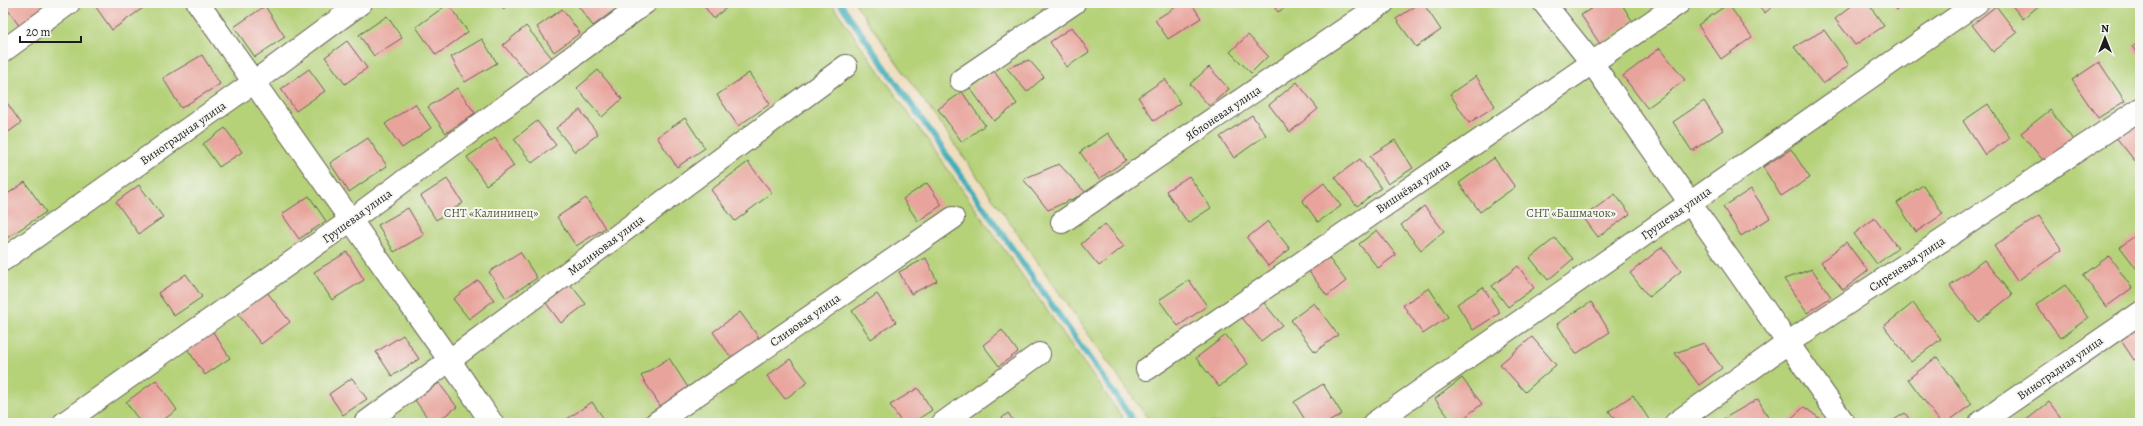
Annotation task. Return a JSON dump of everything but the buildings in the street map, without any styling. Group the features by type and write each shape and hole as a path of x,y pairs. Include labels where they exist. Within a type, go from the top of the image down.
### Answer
{"street":[{"path":"3,51 69,3"},
{"path":"198,3 492,423"},
{"name":"Виноградная улица","path":"3,260 254,82 361,3"},
{"name":"Грушевая улица","path":"64,423 351,220 645,3"},
{"path":"961,80 1074,3"},
{"name":"Яблоневая улица","path":"1062,222 1383,3"},
{"path":"1544,3 1592,63 1789,342 1844,423"},
{"name":"Вишнёвая улица","path":"1147,369 1679,3"},
{"name":"Грушевая улица","path":"1374,423 1977,3"},
{"name":"Малиновая улица","path":"365,423 846,66"},
{"name":"Сиреневая улица","path":"1676,423 1789,342 2140,109"},
{"name":"Сливовая улица","path":"656,423 953,218"},
{"name":"Виноградная улица","path":"1980,423 2140,313"},
{"path":"943,423 1039,354"}],"green space":[{"name":"СНТ «Калининец»","path":"3,3 831,3 1126,423 3,423"},
{"name":"СНТ «Башмачок»","path":"855,3 2140,3 2140,423 1151,423"}],"waterway":[{"path":"840,3 1135,423"}]}
